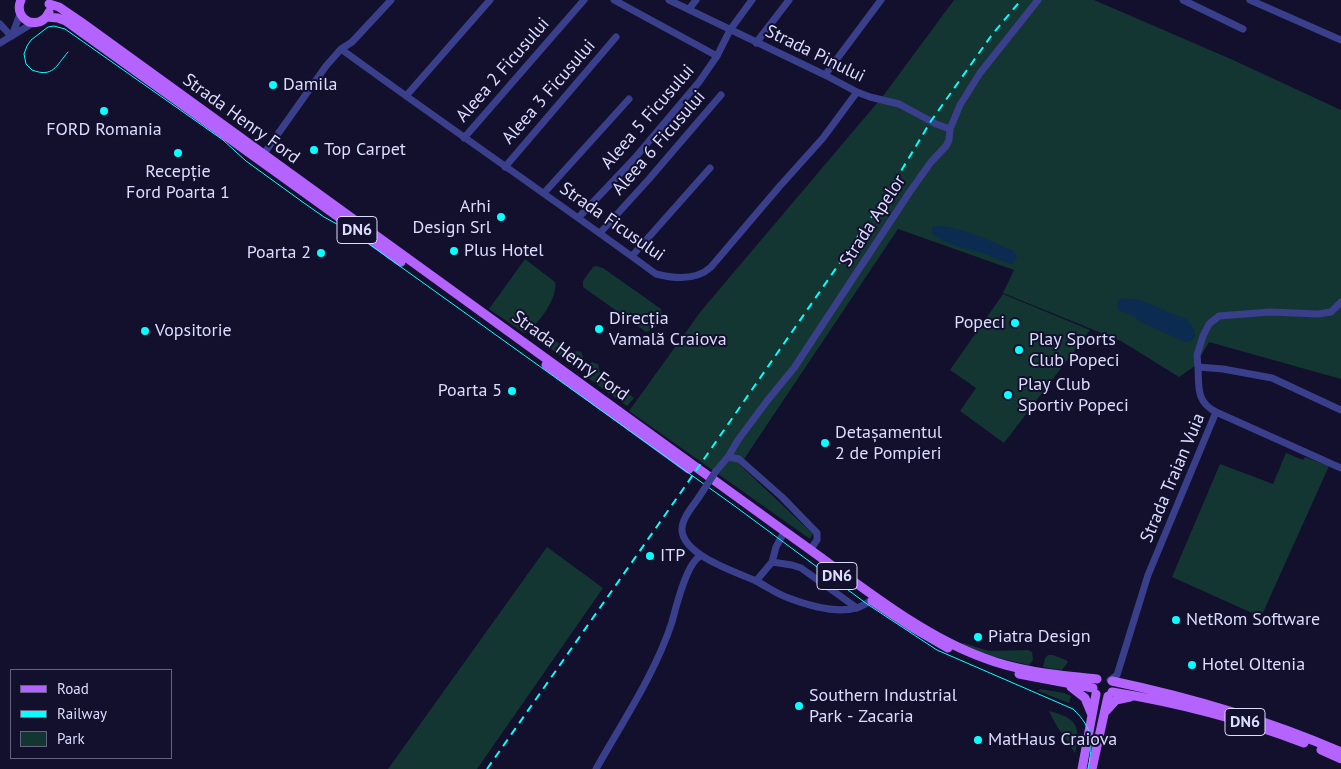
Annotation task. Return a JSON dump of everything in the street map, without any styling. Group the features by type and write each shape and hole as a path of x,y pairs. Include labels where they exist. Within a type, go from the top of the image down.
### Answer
{"main road":[{"path":"21,0 19,5 20,14 24,19 34,23 41,22 47,17"},
{"name":"Strada Henry Ford","path":"49,2 81,22 810,550 906,617 967,651 986,659 1095,687 1064,683 1011,672 961,655 928,637 871,600 66,21 47,17 49,2"},
{"name":"DN6","path":"1341,752 1269,723 1195,700 1111,681 1104,677 1095,687 1102,697 1110,694 1146,698 1181,704 1236,719 1287,736 1341,759"},
{"path":"1092,769 1110,694 1111,681"},
{"path":"1064,683 1078,690 1086,698 1093,719"},
{"path":"1082,769 1093,719 1095,687"},
{"path":"1105,714 1116,700 1146,698"}],"street":[{"path":"263,155 326,66 342,48 352,42 391,0"},
{"path":"406,96 490,0"},
{"name":"Aleea 2 Ficusului","path":"464,138 584,0"},
{"path":"614,0 717,56"},
{"name":"Strada Pinului","path":"669,0 870,98 899,104 936,124 950,129"},
{"path":"689,9 696,0"},
{"name":"Aleea 5 Ficusului","path":"579,217 634,159 699,82 717,56 730,30 752,0"},
{"path":"756,42 789,0"},
{"path":"826,75 881,0"},
{"name":"Strada Apelor","path":"700,556 685,539 682,529 686,518 738,440 806,349 904,200 931,162 946,146 949,140 950,129 960,105 980,73 1038,0"},
{"path":"1183,0 1243,29"},
{"path":"1250,0 1341,40"},
{"path":"11,36 20,14"},
{"path":"0,43 34,23"},
{"path":"0,24 11,36"},
{"name":"Aleea 3 Ficusului","path":"505,167 616,37"},
{"name":"Strada Ficusului","path":"342,48 464,138 579,217 656,274 670,277 682,278 704,274 823,138 857,92"},
{"name":"Aleea 6 Ficusului","path":"600,233 721,95"},
{"path":"544,193 629,99"},
{"path":"632,256 710,168"},
{"path":"1216,412 1205,405 1201,398 1198,367 1197,354 1209,324 1219,316 1270,312 1318,314 1330,312 1341,302"},
{"path":"1198,367 1207,366 1272,378 1341,410"},
{"name":"Strada Traian Vuia","path":"1111,681 1117,675 1143,588 1216,412 1341,468"},
{"path":"728,457 739,459 782,497 817,533 817,540 810,550"},
{"path":"756,582 772,562 776,547 782,536"},
{"path":"596,769 647,678 670,628 690,567 700,556 774,592 799,601 838,610 848,610 858,608 871,600"},
{"path":"772,562 801,568 858,608"}],"green space":[{"path":"954,0 1094,0 1233,60 1341,110 1341,379 1209,342 1195,366 1179,377 1121,341 1003,293 1014,270 898,229 740,465 813,534 810,539 629,411 701,311 883,96"},
{"path":"525,259 555,282 555,288 554,295 546,311 535,325 524,333 489,309"},
{"path":"593,267 603,268 661,309 662,318 655,328 646,332 583,287 583,281"},
{"name":"Play Sports Club Popeci","path":"1003,294 1090,330 1004,443 960,411 976,388 950,370"},
{"path":"549,336 571,353 581,352 582,361 574,366 547,346"},
{"path":"592,362 598,364 600,373 634,398 627,406 588,378 586,370"},
{"path":"1286,453 1303,460 1305,457 1329,466 1261,617 1172,577 1220,464 1273,484"},
{"path":"547,547 603,588 477,769 388,769"},
{"path":"963,643 989,651 1028,650 1032,652 1033,660 1029,665 986,655 961,645"},
{"path":"1048,655 1053,655 1068,662 1062,670 1043,667 1045,658"},
{"path":"1040,689 1071,696 1069,703 1038,691"},
{"path":"1049,711 1066,717 1075,724 1077,744 1075,753 1058,728"}],"water":[{"path":"933,226 954,228 974,234 1014,251 1017,258 1013,264 951,244 931,232"},
{"path":"1121,298 1140,300 1187,319 1194,329 1195,336 1191,341 1185,342 1141,322 1132,315 1117,310 1117,304"}],"tram line":[{"path":"68,52 57,66 45,73 32,70 26,64 24,54 31,40 48,27 54,26 65,29 223,140 246,161 304,203 324,217 355,234 736,507 867,604 937,650 1073,709 1085,723 1090,737 1091,751 1088,769"}],"railway":[{"path":"487,769 886,196 931,121 991,36 1021,0"}],"place":[{"name":"Damila","path":"273,85"},
{"name":"FORD Romania","path":"104,111"},
{"name":"Top Carpet","path":"314,150"},
{"name":"Recepție Ford Poarta 1","path":"178,153"},
{"name":"Arhi Design Srl","path":"501,217"},
{"name":"Plus Hotel","path":"454,251"},
{"name":"Poarta 2","path":"321,253"},
{"name":"Popeci","path":"1015,323"},
{"name":"Direcția Vamală Craiova","path":"599,329"},
{"name":"Vopsitorie","path":"145,331"},
{"name":"Play Sports Club Popeci","path":"1019,350"},
{"name":"Poarta 5","path":"512,391"},
{"name":"Play Club Sportiv Popeci","path":"1008,395"},
{"name":"Detașamentul 2 de Pompieri","path":"825,443"},
{"name":"ITP","path":"650,556"},
{"name":"NetRom Software","path":"1176,620"},
{"name":"Piatra Design","path":"978,637"},
{"name":"Hotel Oltenia","path":"1192,665"},
{"name":"Southern Industrial Park - Zacaria","path":"799,706"},
{"name":"MatHaus Craiova","path":"978,740"}]}
